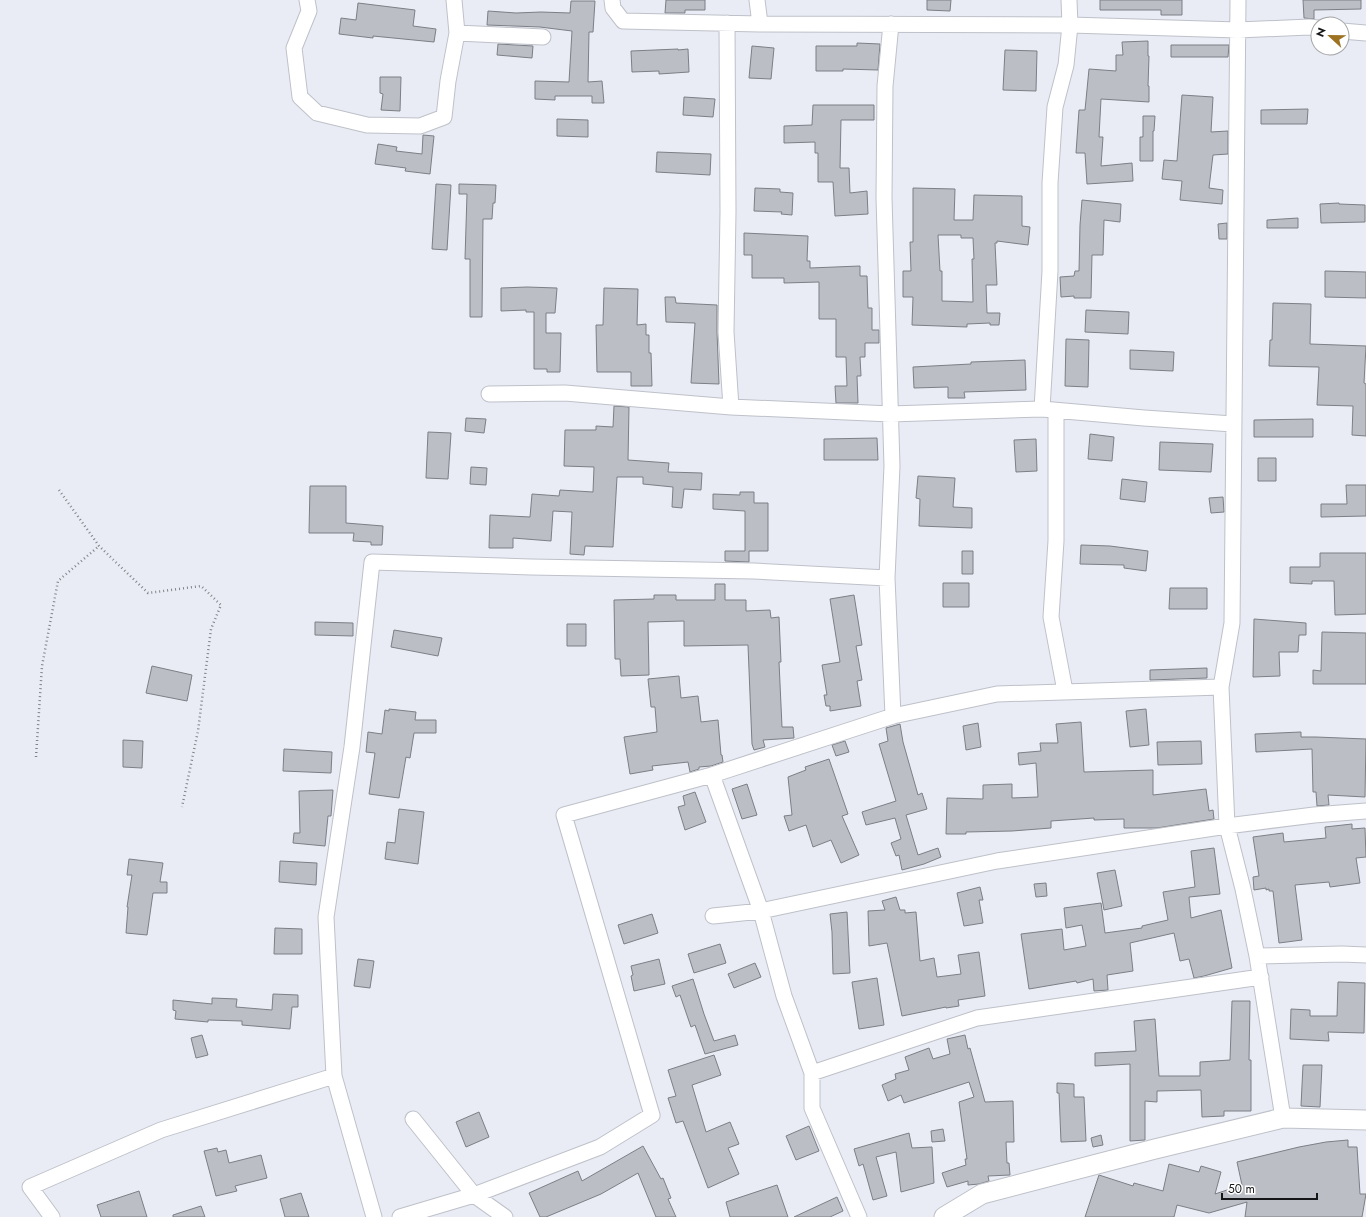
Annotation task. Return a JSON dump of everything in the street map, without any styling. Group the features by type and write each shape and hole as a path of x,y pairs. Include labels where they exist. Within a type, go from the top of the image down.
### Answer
{"street":[{"path":"307,0 309,11 294,48 300,97 317,114 367,125 420,126 444,117 448,81 457,33 454,0"},
{"path":"612,0 613,8 623,21 727,24 1070,25 1238,30 1310,27"},
{"path":"757,0 760,24"},
{"path":"1065,691 1051,617 1056,541 1049,410 1050,183 1056,107 1066,65 1070,25 1069,0"},
{"path":"1238,0 1232,623 1221,687 1227,826 1243,889 1257,956 1283,1118"},
{"path":"727,24 728,212 726,332 731,407"},
{"path":"891,24 885,86 884,198 892,466 887,578 893,716"},
{"path":"1350,32 1366,33"},
{"path":"457,33 543,37"},
{"path":"489,394 565,393 731,407 891,414 1049,410 1233,424"},
{"path":"374,1217 334,1076 326,917 352,747 372,562 531,568 754,571 887,578"},
{"path":"400,1217 474,1195 600,1146 652,1115 564,815 712,775 893,716 997,694 1221,687"},
{"path":"712,775 761,911 784,996 812,1073 812,1108 859,1217"},
{"path":"713,916 761,911 997,861 1227,826 1314,816 1366,812"},
{"path":"1257,956 1342,954 1366,955"},
{"path":"812,1073 977,1018 1261,977"},
{"path":"52,1217 30,1187 161,1130 334,1076"},
{"path":"944,1217 982,1194 1155,1149 1283,1118 1366,1120"},
{"path":"413,1119 474,1195 505,1217"}],"path":[{"path":"59,490 99,546 148,593 201,586 221,605 211,629 198,731 182,807"},
{"path":"36,757 42,666 58,581 99,546"}],"building":[{"path":"666,0 705,0 705,10 685,10 685,13 665,13"},
{"path":"927,0 951,0 950,11 927,10"},
{"path":"1100,0 1182,0 1182,15 1161,15 1161,10 1100,10"},
{"path":"1303,0 1361,0 1361,9 1314,10 1314,16 1310,16 1310,19 1304,18"},
{"path":"571,1 595,1 593,32 589,32 588,82 602,81 604,103 592,103 592,96 555,96 555,100 535,99 535,81 569,82 572,31 540,27 487,25 488,11 516,13 570,13"},
{"path":"358,3 415,10 413,26 436,29 434,42 339,34 341,18 356,20"},
{"path":"1148,41 1149,102 1101,99 1099,137 1103,137 1101,166 1132,163 1133,181 1087,184 1085,153 1076,153 1079,110 1085,110 1089,69 1116,71 1116,55 1123,55 1122,42"},
{"path":"857,43 880,44 878,70 843,69 843,71 816,71 816,46 857,46"},
{"path":"498,44 533,46 532,58 497,55"},
{"path":"1171,45 1229,45 1228,57 1171,57"},
{"path":"752,46 774,48 771,79 749,78"},
{"path":"688,49 689,72 659,74 659,71 632,72 631,51"},
{"path":"1005,50 1037,51 1036,91 1003,90"},
{"path":"380,77 401,77 400,111 381,110 383,94 380,93"},
{"path":"1182,95 1213,97 1211,132 1228,131 1228,154 1213,155 1209,188 1223,190 1222,204 1180,200 1182,181 1162,179 1164,160 1177,161"},
{"path":"684,97 715,99 713,117 683,115"},
{"path":"813,105 874,105 874,120 841,120 840,168 849,168 850,193 867,191 868,214 835,216 833,182 818,182 818,153 815,153 815,142 784,143 784,126 812,125"},
{"path":"1308,109 1307,124 1261,124 1261,110"},
{"path":"1143,116 1155,116 1153,131 1153,161 1140,161 1140,137 1143,137"},
{"path":"557,119 588,120 588,137 557,136"},
{"path":"423,135 434,136 430,174 405,171 406,168 375,164 378,144 397,147 396,151 422,154"},
{"path":"657,152 711,154 710,175 656,172"},
{"path":"436,184 451,185 447,250 432,249"},
{"path":"459,184 496,185 492,219 483,219 482,317 470,317 470,259 465,259 467,194 459,194"},
{"path":"755,188 780,189 780,192 793,193 792,215 781,214 782,212 754,211"},
{"path":"913,188 955,189 954,220 973,220 974,195 1022,196 1022,226 1030,227 1028,245 997,241 997,243 995,243 997,285 986,285 987,313 1000,313 999,325 990,325 990,323 967,324 967,327 912,325 913,297 903,297 903,271 911,271 910,242 913,242","holes":["938,235 961,235 961,238 973,238 973,302 942,301 942,271 940,271"]},
{"path":"1082,200 1121,204 1120,222 1104,220 1103,255 1092,255 1091,298 1074,298 1074,296 1061,297 1060,277 1074,276 1075,271 1079,271"},
{"path":"1339,203 1365,205 1365,222 1321,223 1320,204"},
{"path":"1298,218 1298,228 1267,228 1267,220"},
{"path":"1227,223 1227,239 1219,239 1218,224"},
{"path":"744,233 808,236 807,261 810,261 810,268 860,266 860,276 867,276 868,308 872,308 872,330 879,330 879,343 865,343 865,357 860,357 861,376 857,376 858,403 836,403 835,386 847,386 846,357 836,357 836,319 819,319 819,282 784,283 784,278 752,278 752,255 744,255"},
{"path":"1325,271 1366,272 1366,298 1325,297"},
{"path":"501,288 557,288 555,313 546,313 546,333 561,333 560,372 547,372 547,369 534,369 534,312 526,312 526,310 501,311"},
{"path":"604,288 638,289 637,325 646,324 646,335 649,335 652,386 631,386 631,372 597,372 596,325 603,325"},
{"path":"665,297 675,297 676,303 717,305 719,384 691,383 695,323 666,322"},
{"path":"1273,303 1311,304 1310,344 1366,346 1364,383 1366,384 1366,436 1352,435 1353,406 1317,405 1319,367 1269,366 1270,340 1272,340"},
{"path":"1086,310 1129,312 1128,334 1085,332"},
{"path":"1066,339 1089,340 1088,387 1065,386"},
{"path":"1130,350 1174,352 1173,371 1130,369"},
{"path":"1025,360 1026,390 964,392 965,398 948,398 948,387 914,388 913,367 971,364 971,362"},
{"path":"614,406 629,407 628,460 669,463 668,472 702,473 701,490 684,489 682,508 672,507 673,487 643,484 643,477 617,477 613,547 585,546 584,555 570,554 572,512 553,511 551,541 513,538 513,548 489,548 490,515 530,517 532,494 559,496 560,490 593,492 594,467 564,466 565,430 596,430 596,426 613,427"},
{"path":"466,418 486,419 484,433 465,431"},
{"path":"1313,419 1313,437 1254,437 1254,420"},
{"path":"428,432 451,433 448,479 426,478"},
{"path":"1090,434 1114,437 1112,461 1088,459"},
{"path":"877,438 878,460 824,460 824,439"},
{"path":"1036,439 1037,471 1016,472 1014,440"},
{"path":"1160,442 1213,444 1211,472 1159,470"},
{"path":"1258,458 1276,458 1276,481 1258,481"},
{"path":"471,467 487,468 486,485 470,484"},
{"path":"918,476 955,478 953,507 972,508 972,528 919,526 920,499 916,498"},
{"path":"1122,479 1147,482 1145,502 1120,499"},
{"path":"1346,485 1366,485 1366,516 1321,517 1321,504 1347,504"},
{"path":"310,486 346,486 346,523 383,526 382,545 371,545 371,542 353,541 354,533 309,533"},
{"path":"740,492 754,492 754,503 768,503 768,551 749,551 749,562 725,561 725,551 745,551 745,511 713,509 713,494 740,495"},
{"path":"1223,497 1224,512 1211,513 1209,498"},
{"path":"1081,545 1110,546 1148,551 1146,571 1124,568 1124,565 1080,564"},
{"path":"962,551 973,551 973,574 962,574"},
{"path":"1320,553 1366,553 1366,614 1335,615 1334,581 1312,581 1312,584 1290,583 1290,567 1320,567"},
{"path":"943,583 969,583 969,607 943,607"},
{"path":"715,584 725,584 725,600 746,600 746,611 770,610 771,618 779,617 781,662 779,662 782,727 793,727 794,738 763,740 765,747 754,750 752,744 748,645 684,646 684,621 648,622 649,675 621,676 620,659 615,659 614,600 654,599 654,595 676,595 676,600 715,600"},
{"path":"1170,588 1207,588 1207,609 1169,609"},
{"path":"854,595 862,645 856,646 862,680 857,681 861,706 830,711 830,706 826,706 824,695 827,695 822,665 840,662 830,599"},
{"path":"1254,619 1306,623 1306,635 1299,635 1298,652 1279,652 1280,676 1253,677"},
{"path":"315,622 353,623 353,636 315,635"},
{"path":"567,624 586,624 586,646 567,646"},
{"path":"394,630 442,638 438,656 391,647"},
{"path":"1322,632 1366,633 1366,684 1313,684 1313,670 1321,671"},
{"path":"152,666 192,675 187,701 146,693"},
{"path":"1207,668 1207,678 1150,680 1150,670"},
{"path":"679,676 681,698 698,696 701,722 718,720 723,762 711,766 699,767 699,769 690,772 688,762 652,766 653,770 630,774 624,737 657,732 655,707 651,707 648,679"},
{"path":"389,709 416,712 415,720 436,720 436,733 414,733 410,758 406,757 399,798 369,794 375,753 366,752 368,732 382,734 385,710 389,711"},
{"path":"1146,709 1149,745 1130,747 1126,711"},
{"path":"1081,722 1084,772 1153,770 1153,795 1206,789 1209,811 1213,810 1214,819 1157,828 1124,828 1124,819 1094,820 1094,818 1051,821 1051,828 946,834 947,798 983,799 983,785 1012,784 1012,798 1038,797 1036,763 1019,765 1018,753 1041,751 1040,743 1058,743 1056,724"},
{"path":"978,723 981,747 966,750 963,726"},
{"path":"900,724 903,742 918,795 922,793 927,809 906,815 918,855 938,848 941,857 924,864 902,870 899,855 896,856 891,843 901,839 895,818 866,825 862,812 896,801 879,744 888,741 886,728"},
{"path":"1301,732 1301,737 1366,739 1365,797 1328,795 1329,805 1317,806 1316,792 1313,792 1312,749 1256,752 1255,734"},
{"path":"123,740 143,741 142,768 123,767"},
{"path":"845,741 849,752 836,756 832,745"},
{"path":"1201,741 1202,764 1158,765 1157,742"},
{"path":"284,749 332,752 331,773 283,771"},
{"path":"829,759 848,814 842,816 859,855 841,863 831,840 813,847 806,825 789,831 784,816 792,815 788,777 806,770 805,767"},
{"path":"747,784 757,815 742,819 732,789"},
{"path":"333,790 331,816 328,816 325,846 293,843 294,833 300,833 299,791"},
{"path":"695,792 706,822 685,830 678,807 685,805 683,796"},
{"path":"399,809 424,812 418,864 385,859 387,842 395,843"},
{"path":"1352,824 1352,829 1365,828 1366,857 1356,858 1360,883 1330,887 1329,882 1295,885 1302,940 1279,943 1273,891 1269,891 1269,889 1266,890 1266,888 1254,890 1253,877 1259,876 1253,837 1283,833 1284,842 1326,838 1325,827"},
{"path":"1214,848 1220,894 1189,897 1191,918 1221,910 1232,968 1194,978 1189,959 1180,961 1174,933 1130,943 1133,971 1107,975 1108,990 1094,991 1093,979 1077,983 1076,981 1029,989 1021,934 1062,929 1064,950 1086,946 1082,925 1066,928 1064,908 1101,903 1105,933 1142,928 1142,926 1168,920 1163,892 1195,887 1191,851"},
{"path":"129,859 163,863 160,882 167,882 167,893 153,893 147,935 126,933 127,907 132,875 127,875"},
{"path":"280,861 317,863 316,885 279,882"},
{"path":"1115,870 1122,906 1104,910 1097,873"},
{"path":"1046,883 1047,896 1036,897 1034,884"},
{"path":"980,887 983,900 979,900 983,923 964,926 957,893"},
{"path":"896,897 900,910 905,910 905,913 916,912 920,961 934,958 937,977 961,974 958,955 979,952 985,996 958,1000 959,1006 946,1007 902,1016 887,943 869,946 868,911 885,910 882,901"},
{"path":"847,912 850,973 833,974 830,914"},
{"path":"652,914 658,933 624,944 618,925"},
{"path":"275,928 302,929 302,954 274,954"},
{"path":"720,944 726,963 694,973 688,954"},
{"path":"358,959 374,961 370,988 354,986"},
{"path":"659,959 665,984 634,991 631,966"},
{"path":"755,963 761,977 734,988 728,974"},
{"path":"877,978 884,1025 859,1029 852,982"},
{"path":"693,979 714,1041 735,1035 738,1045 705,1054 695,1025 691,1027 680,995 676,997 672,986"},
{"path":"1338,982 1365,983 1364,1033 1328,1032 1329,1041 1290,1039 1291,1009 1310,1010 1310,1016 1337,1016"},
{"path":"273,994 298,995 298,1007 292,1007 290,1029 242,1025 242,1021 208,1020 208,1022 175,1019 176,1011 173,1010 173,1000 212,1004 212,998 237,999 236,1007 272,1010"},
{"path":"1232,1001 1250,1001 1249,1060 1251,1060 1251,1111 1224,1111 1224,1116 1202,1117 1201,1090 1157,1091 1157,1102 1145,1101 1145,1140 1130,1141 1130,1064 1095,1066 1095,1053 1136,1051 1134,1021 1155,1019 1159,1076 1200,1076 1200,1062 1230,1060"},
{"path":"202,1035 208,1055 196,1058 191,1038"},
{"path":"965,1035 985,1102 1013,1101 1014,1142 1006,1142 1007,1163 1009,1163 1010,1175 988,1176 989,1181 979,1184 968,1185 968,1181 947,1187 942,1173 966,1165 965,1159 967,1159 959,1102 974,1097 969,1082 904,1103 901,1095 888,1101 882,1085 896,1079 895,1074 909,1070 905,1057 929,1048 933,1059 950,1054 947,1039"},
{"path":"714,1055 721,1075 692,1085 706,1132 730,1122 739,1144 728,1148 739,1174 708,1188 683,1121 676,1123 668,1098 676,1096 668,1070"},
{"path":"1303,1065 1322,1065 1320,1107 1301,1106"},
{"path":"1057,1083 1074,1084 1074,1097 1084,1097 1086,1141 1061,1142 1059,1093 1057,1093"},
{"path":"479,1112 489,1137 466,1147 456,1122"},
{"path":"809,1126 819,1151 796,1160 786,1136"},
{"path":"943,1129 945,1141 932,1142 931,1131"},
{"path":"909,1133 912,1148 932,1147 934,1183 901,1192 896,1152 876,1157 887,1196 873,1200 863,1164 859,1166 854,1149"},
{"path":"1101,1135 1103,1145 1093,1147 1091,1138"},
{"path":"1348,1140 1348,1147 1357,1147 1360,1194 1366,1194 1362,1217 1245,1217 1247,1202 1209,1213 1177,1205 1174,1217 1085,1217 1099,1175 1133,1186 1134,1183 1163,1191 1169,1164 1199,1172 1201,1166 1221,1172 1215,1194 1242,1185 1237,1162 1299,1147"},
{"path":"643,1146 661,1179 663,1178 671,1198 668,1199 676,1217 656,1217 638,1173 601,1194 546,1217 540,1217 529,1193 578,1171 582,1181"},
{"path":"217,1148 218,1152 226,1150 229,1163 261,1155 267,1178 235,1186 237,1191 216,1196 204,1151"},
{"path":"777,1185 788,1217 730,1217 726,1202"},
{"path":"139,1191 147,1217 101,1217 97,1205"},
{"path":"301,1193 309,1217 285,1217 280,1199"},
{"path":"837,1197 843,1211 830,1217 794,1217"},
{"path":"201,1206 205,1217 173,1217 173,1215"}]}
